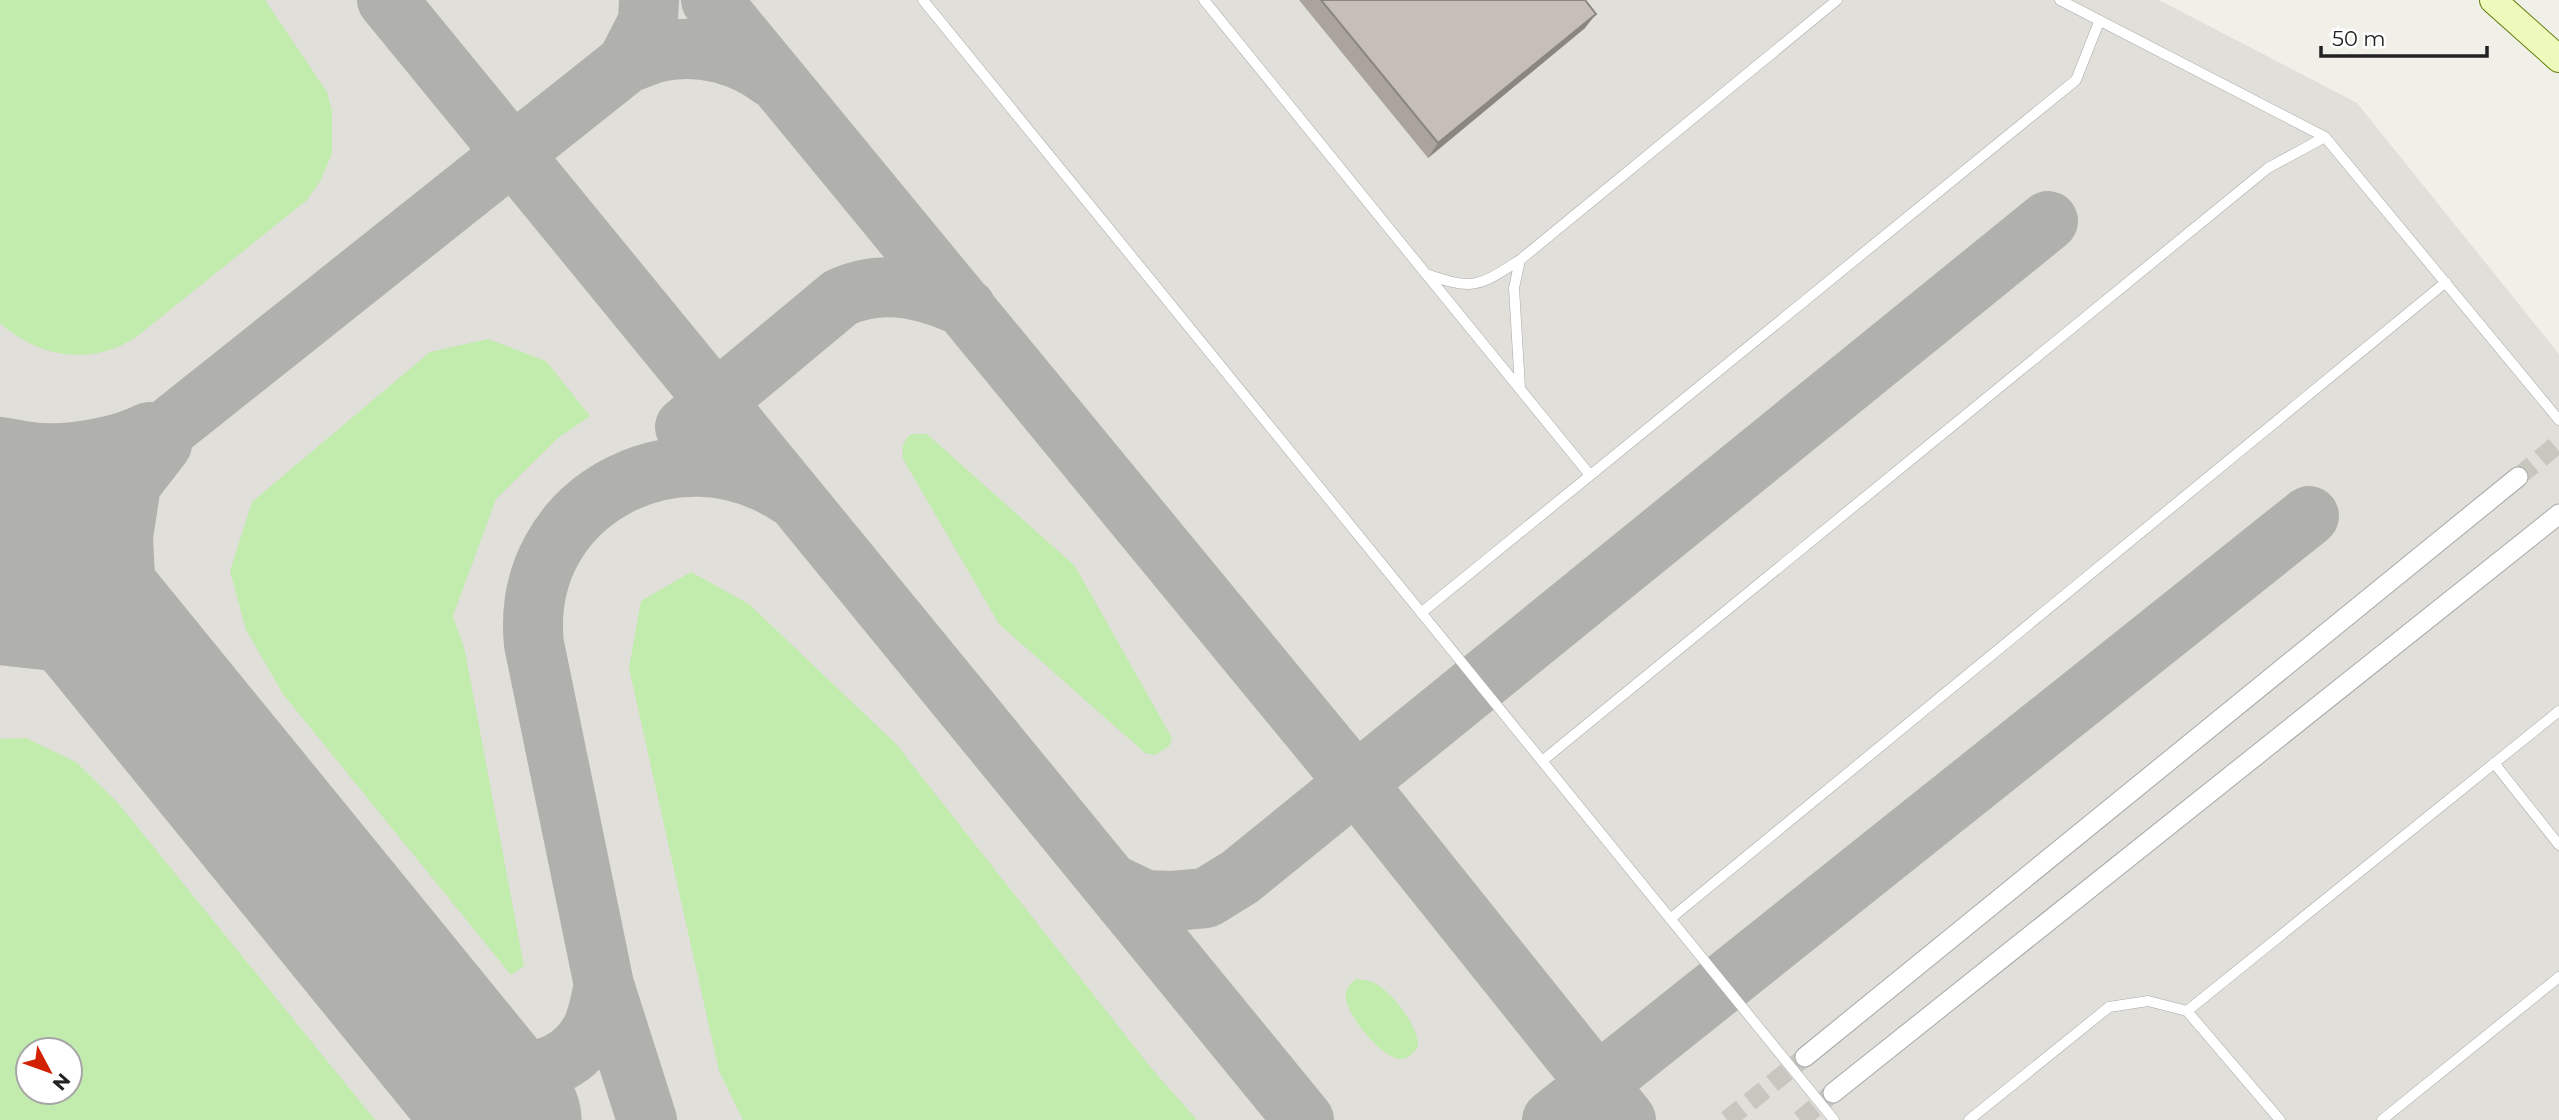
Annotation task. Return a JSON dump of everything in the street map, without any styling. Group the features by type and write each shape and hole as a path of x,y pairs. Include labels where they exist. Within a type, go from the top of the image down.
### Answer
{"street":[{"path":"2493,0 2559,59"},
{"path":"1805,1056 2518,477"},
{"path":"1833,1093 2559,514"}],"lane":[{"path":"923,0 1834,1120"},
{"path":"1203,0 1590,475"},
{"path":"1426,274 1454,284 1484,283 1520,260 1837,0"},
{"path":"2060,0 2325,137 2559,420"},
{"path":"1422,613 2076,80 2099,22"},
{"path":"1542,761 2268,168 2325,137"},
{"path":"1520,260 1514,288 1520,390"},
{"path":"1671,919 2446,282"},
{"path":"2187,1011 2559,711"},
{"path":"2494,763 2559,845"},
{"path":"2382,1120 2559,977"},
{"path":"1969,1120 2109,1007 2148,1001 2187,1011 2280,1120"}],"shaded area":[{"path":"0,0 2159,0 2357,103 2559,354 2559,1120 0,1120"}],"green space":[{"path":"0,0 265,0 327,92 332,111 332,153 321,180 307,200 135,338 112,349 80,355 51,351 23,340 0,323"},
{"path":"488,339 546,361 590,416 558,438 496,499 453,616 465,651 524,966 511,975 283,694 246,630 230,571 252,502 430,352"},
{"path":"912,434 927,434 1075,566 1172,738 1169,746 1155,755 1145,753 999,624 903,459 903,445"},
{"path":"691,572 749,604 896,744 1152,1069 1197,1120 743,1120 719,1071 629,668 641,601"},
{"path":"26,738 76,762 118,803 375,1120 0,1120 0,739"},
{"path":"1355,979 1378,985 1404,1012 1414,1030 1418,1047 1408,1057 1400,1059 1384,1052 1352,1015 1346,992"}],"building":[{"path":"1321,0 1585,0 1596,14 1438,143"}],"taxiway":[{"path":"387,0 1304,1120"},
{"path":"649,0 648,22 627,63 664,51 707,50 748,63 772,78"},
{"path":"711,0 1356,783 1626,1120"},
{"path":"0,562 627,63"},
{"path":"1110,883 1145,900 1173,901 1206,898 1240,877 2048,221"},
{"path":"685,427 840,298 872,288 904,288 936,296 966,308"},
{"path":"0,447 38,453 69,453 112,445 149,432"},
{"path":"158,691 135,647 127,619 123,537 131,484 162,444"},
{"path":"647,1120 604,985 534,644 536,594 552,551 578,515 613,488 655,472 699,467 745,474 790,496"},
{"path":"1552,1120 2309,516"},
{"path":"0,635 72,643 114,659 158,691"},
{"path":"448,1048 486,1067 505,1072 532,1072 558,1063 570,1056 588,1036 596,1018 604,985"}],"runway":[{"path":"0,498 507,1120"}],"tunnel":[{"path":"2518,477 2559,443"},
{"path":"1727,1120 1805,1057"},
{"path":"1800,1120 1833,1093"}]}
